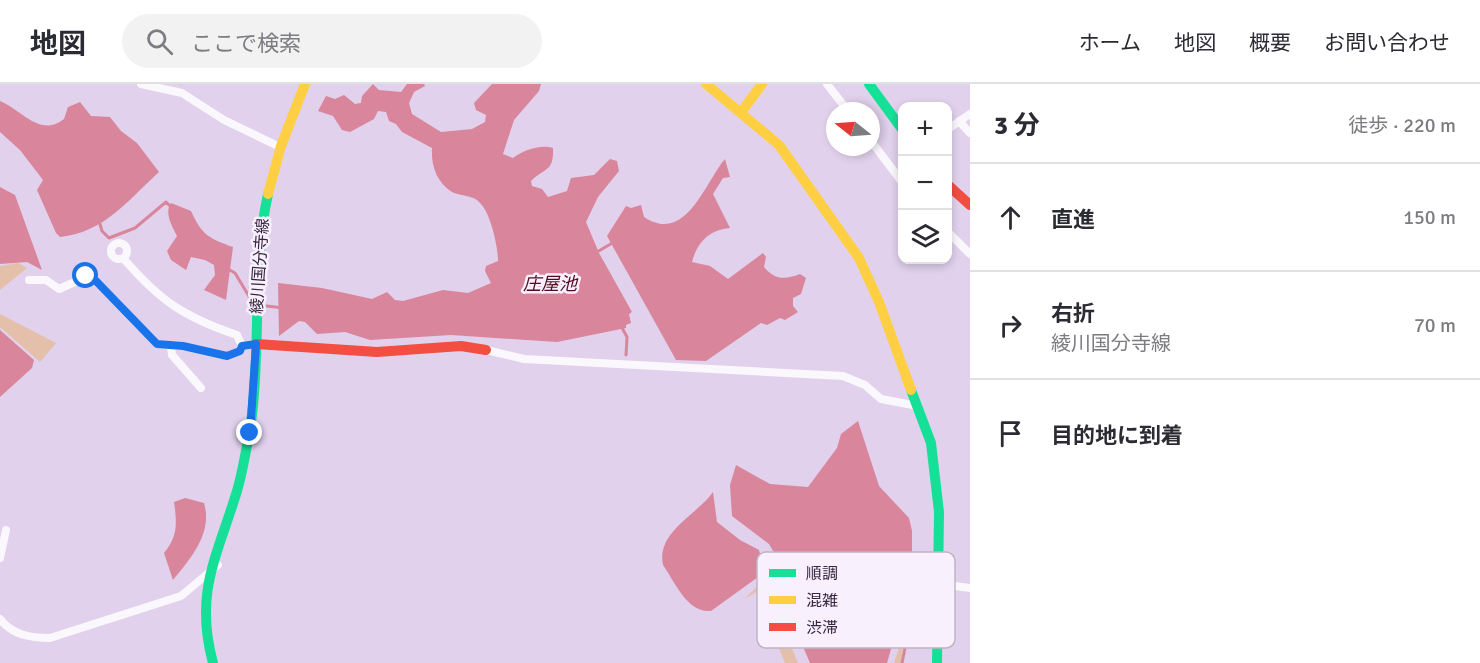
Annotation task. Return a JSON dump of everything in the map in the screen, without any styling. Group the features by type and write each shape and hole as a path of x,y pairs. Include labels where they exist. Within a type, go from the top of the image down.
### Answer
{"street":[{"path":"141,84 182,93 224,120 280,147"},
{"name":"綾川国分寺線","path":"213,663 207,644 203,609 244,465 254,392 258,253 270,182 280,147 304,84"},
{"path":"706,84 742,111 779,145 859,258 931,443 938,486 939,552"},
{"path":"742,111 762,84"},
{"path":"827,84 841,102"},
{"path":"869,84 898,122"},
{"path":"952,126 970,114"},
{"path":"959,121 970,133"},
{"path":"880,153 898,176"},
{"path":"952,189 970,205"},
{"path":"952,236 970,254"},
{"path":"123,258 140,278 187,316 237,335 242,346"},
{"path":"29,280 45,280 59,289 86,276 96,281 157,344 171,347 183,346 227,356 240,351 242,346"},
{"path":"242,346 256,344 377,352 461,346 524,359 843,376 865,385 882,399 918,406"},
{"path":"171,347 172,355 201,388"},
{"path":"0,558 6,530"},
{"path":"0,618 13,631 33,638 50,638 181,596 214,568"},
{"path":"955,586 970,588"},
{"path":"937,663 938,648"}],"shaded area":[{"path":"18,263 27,268 0,290 0,266"},
{"path":"0,314 56,343 40,362 0,327"},
{"path":"757,587 757,592 744,599"},
{"path":"779,648 792,648 798,663 785,663"},
{"path":"899,648 903,648 901,663 894,663"}],"water":[{"name":"庄屋池","path":"373,84 379,90 401,92 407,84 424,84 425,86 414,92 409,103 412,114 441,132 472,129 485,122 486,115 476,110 474,103 492,84 541,84 539,91 514,120 503,154 513,158 532,149 553,148 552,161 548,168 531,181 532,186 542,189 548,197 567,191 571,178 594,175 610,159 617,161 619,171 598,197 586,222 599,253 632,312 629,314 631,323 626,325 626,328 557,342 451,335 370,340 345,332 317,334 305,322 299,321 279,336 278,283 322,288 372,299 387,292 395,300 403,301 443,290 468,293 491,283 485,271 486,266 498,261 497,248 485,209 478,201 452,192 442,183 432,161 432,148 402,132 396,124 389,121 386,112 378,111 374,119 350,132 342,130 333,116 318,111 326,96 335,99 344,95 355,104 361,103 362,96"},
{"path":"0,101 31,120 47,125 64,119 68,107 80,102 91,116 110,117 121,131 137,143 159,172 103,222 76,234 60,237 56,233 37,190 43,180 20,150 0,132"},
{"path":"725,159 730,177 723,178 713,194 730,228 716,231 705,238 692,262 710,266 728,279 763,253 766,257 764,267 776,277 784,278 800,274 806,278 801,294 793,298 793,306 798,312 785,320 780,318 767,325 761,323 706,361 676,360 607,236 626,206 631,208 641,205 644,217 659,223 672,223 683,217 702,195"},
{"path":"0,187 15,195 42,270 27,262 0,264"},
{"path":"171,203 191,211 207,235 233,247 226,300 204,290 215,275 214,265 191,257 186,270 171,260 167,251 177,236 168,211"},
{"path":"0,330 34,360 32,368 0,397"},
{"path":"858,421 879,486 909,518 912,531 912,552 774,552 769,544 732,516 730,485 736,465 770,484 808,487 837,448 841,434"},
{"path":"713,492 717,522 760,552 757,552 757,578 711,611 695,607 682,595 663,565 662,553 672,533"},
{"path":"185,498 204,503 205,525 199,544 173,580 164,553 174,535 176,516 174,502"},
{"path":"804,648 891,648 887,663 810,663"}],"waterway":[{"path":"100,224 102,231 109,238 135,228 166,202 172,208"},
{"path":"597,252 614,242"},
{"path":"228,269 235,273 250,298"},
{"path":"267,306 283,308"},
{"path":"621,326 627,337 626,355"},
{"path":"902,663 905,648"}],"traffic: fast":[{"path":"869,84 898,124"},
{"path":"213,663 208,638 207,595 210,575 239,482 252,415 258,276 268,194"},
{"path":"911,390 931,443 939,512 938,552"},
{"path":"937,648 937,663"}],"traffic: slow":[{"path":"268,194 281,146 305,84"},
{"path":"706,84 779,145 859,258 879,302 911,390"},
{"path":"742,111 762,84"}],"traffic: jam":[{"path":"952,189 970,205"},
{"path":"256,344 377,352 461,346 486,350"}],"route":[{"path":"86,276 96,281 157,344 171,347 183,346 227,356 240,351 242,346 256,344 250,433"}]}
